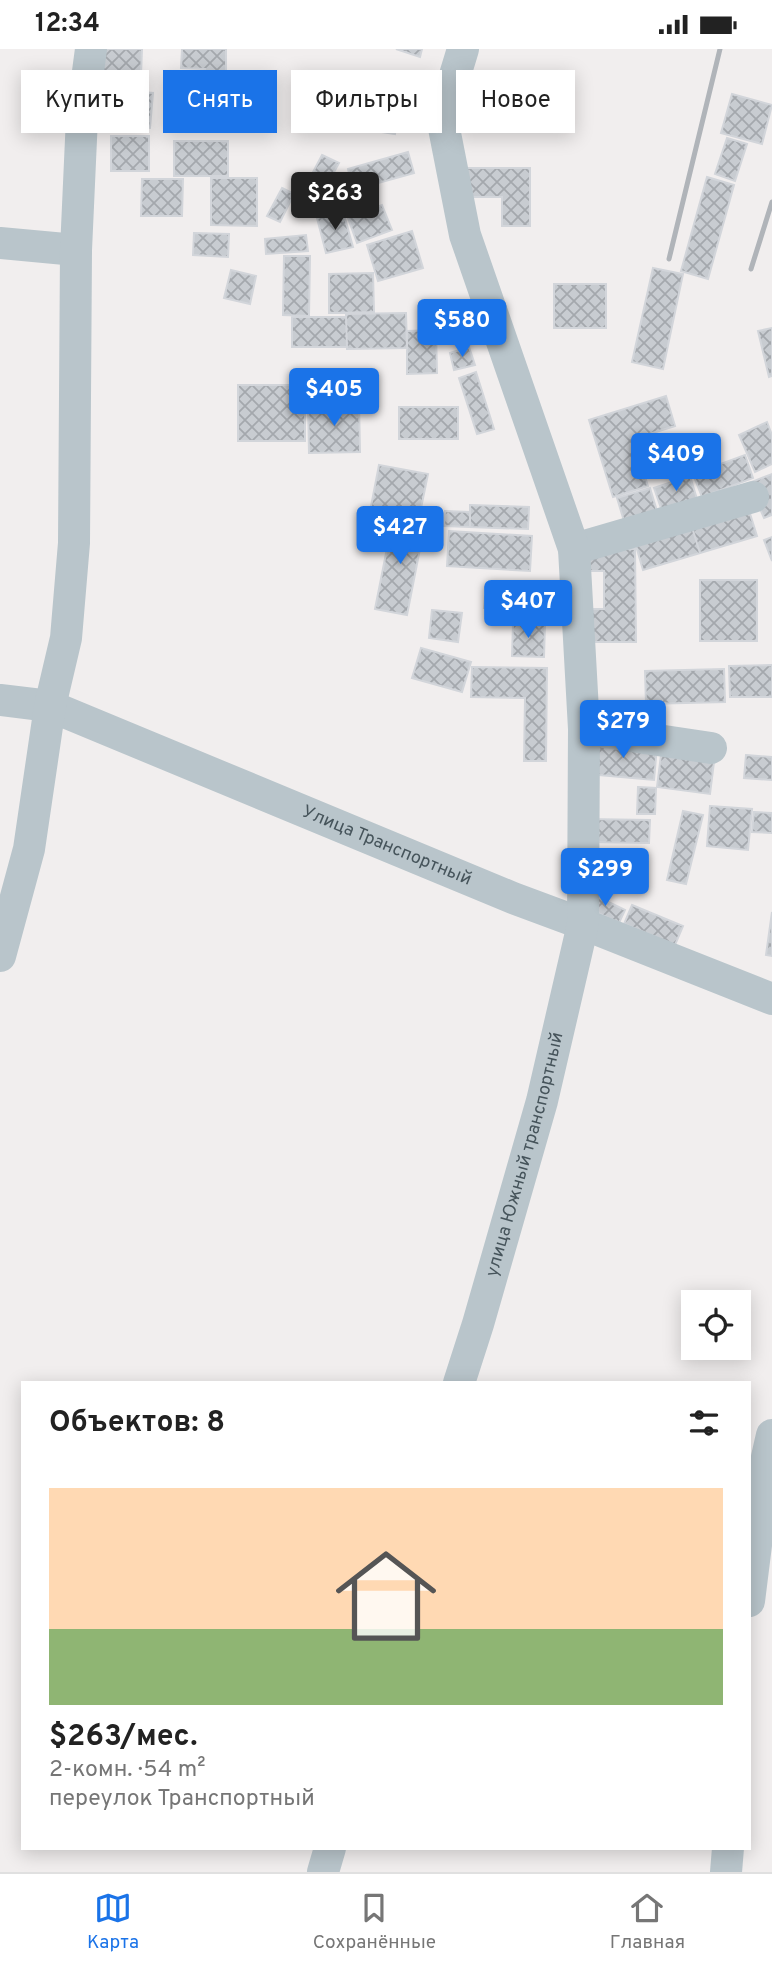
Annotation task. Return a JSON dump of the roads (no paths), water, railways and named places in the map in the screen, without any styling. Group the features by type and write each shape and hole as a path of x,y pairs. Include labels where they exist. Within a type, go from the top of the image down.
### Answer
{"street":[{"path":"0,955 29,849 50,706 66,638 74,543 76,250 82,117 91,49"},
{"name":"улица Южный транспортный","path":"459,1381 478,1324 542,1101 583,924 584,729 573,549 465,235 442,118 463,49"},
{"path":"0,243 76,250"},
{"path":"573,549 752,497"},
{"name":"Улица Транспортный","path":"0,700 50,706 513,898 772,999"},
{"path":"584,729 711,748"},
{"path":"758,1583 766,1457 772,1435"},
{"path":"323,1872 329,1850"},
{"path":"726,1872 727,1850"}],"railway":[{"path":"669,259 720,49"},
{"path":"751,269 772,202"}]}
